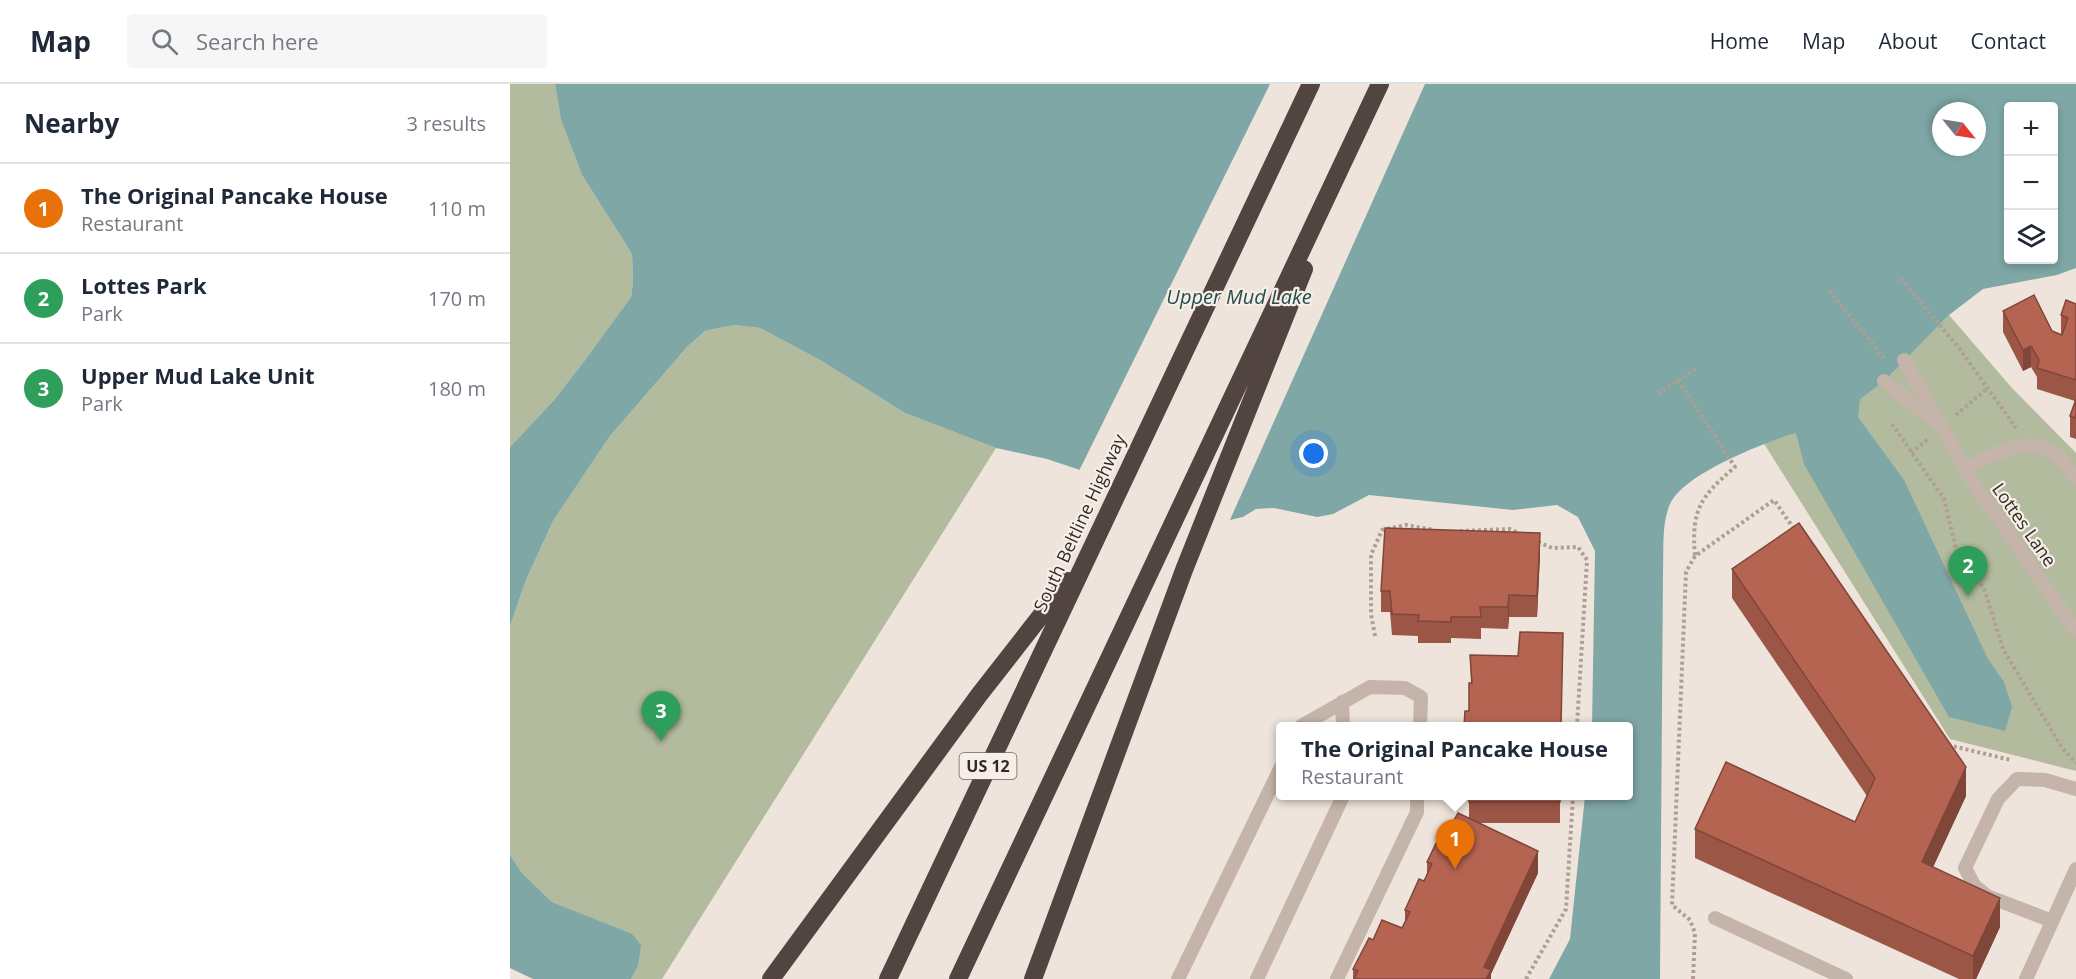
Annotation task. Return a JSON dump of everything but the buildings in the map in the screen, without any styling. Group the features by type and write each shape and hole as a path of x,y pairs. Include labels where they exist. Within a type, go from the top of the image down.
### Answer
{"highway":[{"name":"South Beltline Highway","path":"888,979 1311,84"},
{"path":"958,979 1380,84"},
{"path":"1033,979 1184,570 1369,108"},
{"path":"771,979 979,695 1089,553"}],"lane":[{"name":"Lottes Lane","path":"1904,360 1964,469 2076,631"},
{"path":"1884,381 1942,428"},
{"path":"1964,469 2015,445 2040,447 2056,454 2076,479"},
{"path":"1307,722 1370,687 1405,688 1421,697 1420,722"},
{"path":"1342,702 1343,722"},
{"path":"1178,979 1276,777"},
{"path":"2052,921 1987,896 1974,885 1965,868 1998,799 2018,779 2045,780 2076,789"},
{"path":"1257,979 1341,800"},
{"path":"1337,979 1417,812 1417,800"},
{"path":"2026,979 2076,869"},
{"path":"1715,918 1846,979"}],"path":[{"path":"1901,279 1959,348 2027,446"},
{"path":"1658,393 1698,368"},
{"path":"1678,380 1735,467 1706,494 1693,525 1695,556"},
{"path":"1892,424 1944,499 1958,556 1984,588 2003,649 2061,748 2076,763"},
{"path":"1693,979 1695,933 1690,920 1672,905 1686,572 1695,556 1774,500 1800,538"},
{"path":"1375,636 1371,614 1371,555 1382,530 1406,525 1437,530"},
{"path":"1458,531 1510,529 1552,548 1578,547 1587,560 1577,722"},
{"path":"1936,742 2018,762"},
{"path":"1526,979 1566,909 1573,800"}],"green space":[{"path":"510,84 555,84 561,120 582,175 632,254 633,282 631,297 585,360 554,400 510,447"},
{"path":"1949,315 2012,388 2076,453 2076,771 1950,739 1763,442 1796,433 1904,360"},
{"path":"734,325 760,328 820,360 905,413 996,448 662,979 631,979 638,966 632,935 552,902 522,873 510,855 510,626 526,580 553,521 610,436 687,347 705,331"}],"water":[{"name":"Upper Mud Lake","path":"555,84 2076,84 2076,268 2057,275 1983,289 1949,315 1884,381 1860,399 1858,417 1904,480 1988,659 2004,682 2012,707 2005,731 1949,717 1804,464 1796,433 1747,451 1692,480 1679,491 1671,502 1664,527 1660,979 1549,979 1570,939 1585,800 1633,800 1633,722 1592,722 1595,551 1578,517 1557,505 1513,510 1369,495 1333,514 1317,517 1274,508 1256,509 1243,517 1230,520 1047,459 996,448 905,413 820,360 760,328 734,325 705,331 687,347 610,436 553,521 526,580 510,626 510,447 554,400 631,297 632,254 582,175 561,120"},
{"path":"510,855 522,873 552,902 632,934 641,945 638,966 631,979 533,979 510,968"}],"pier":[{"path":"1270,84 1425,84 1229,522 1078,473"}],"place":[{"name":"Lottes Park","path":"1968,596"},
{"name":"Upper Mud Lake Unit","path":"661,741"},
{"name":"The Original Pancake House","path":"1455,869"}]}
